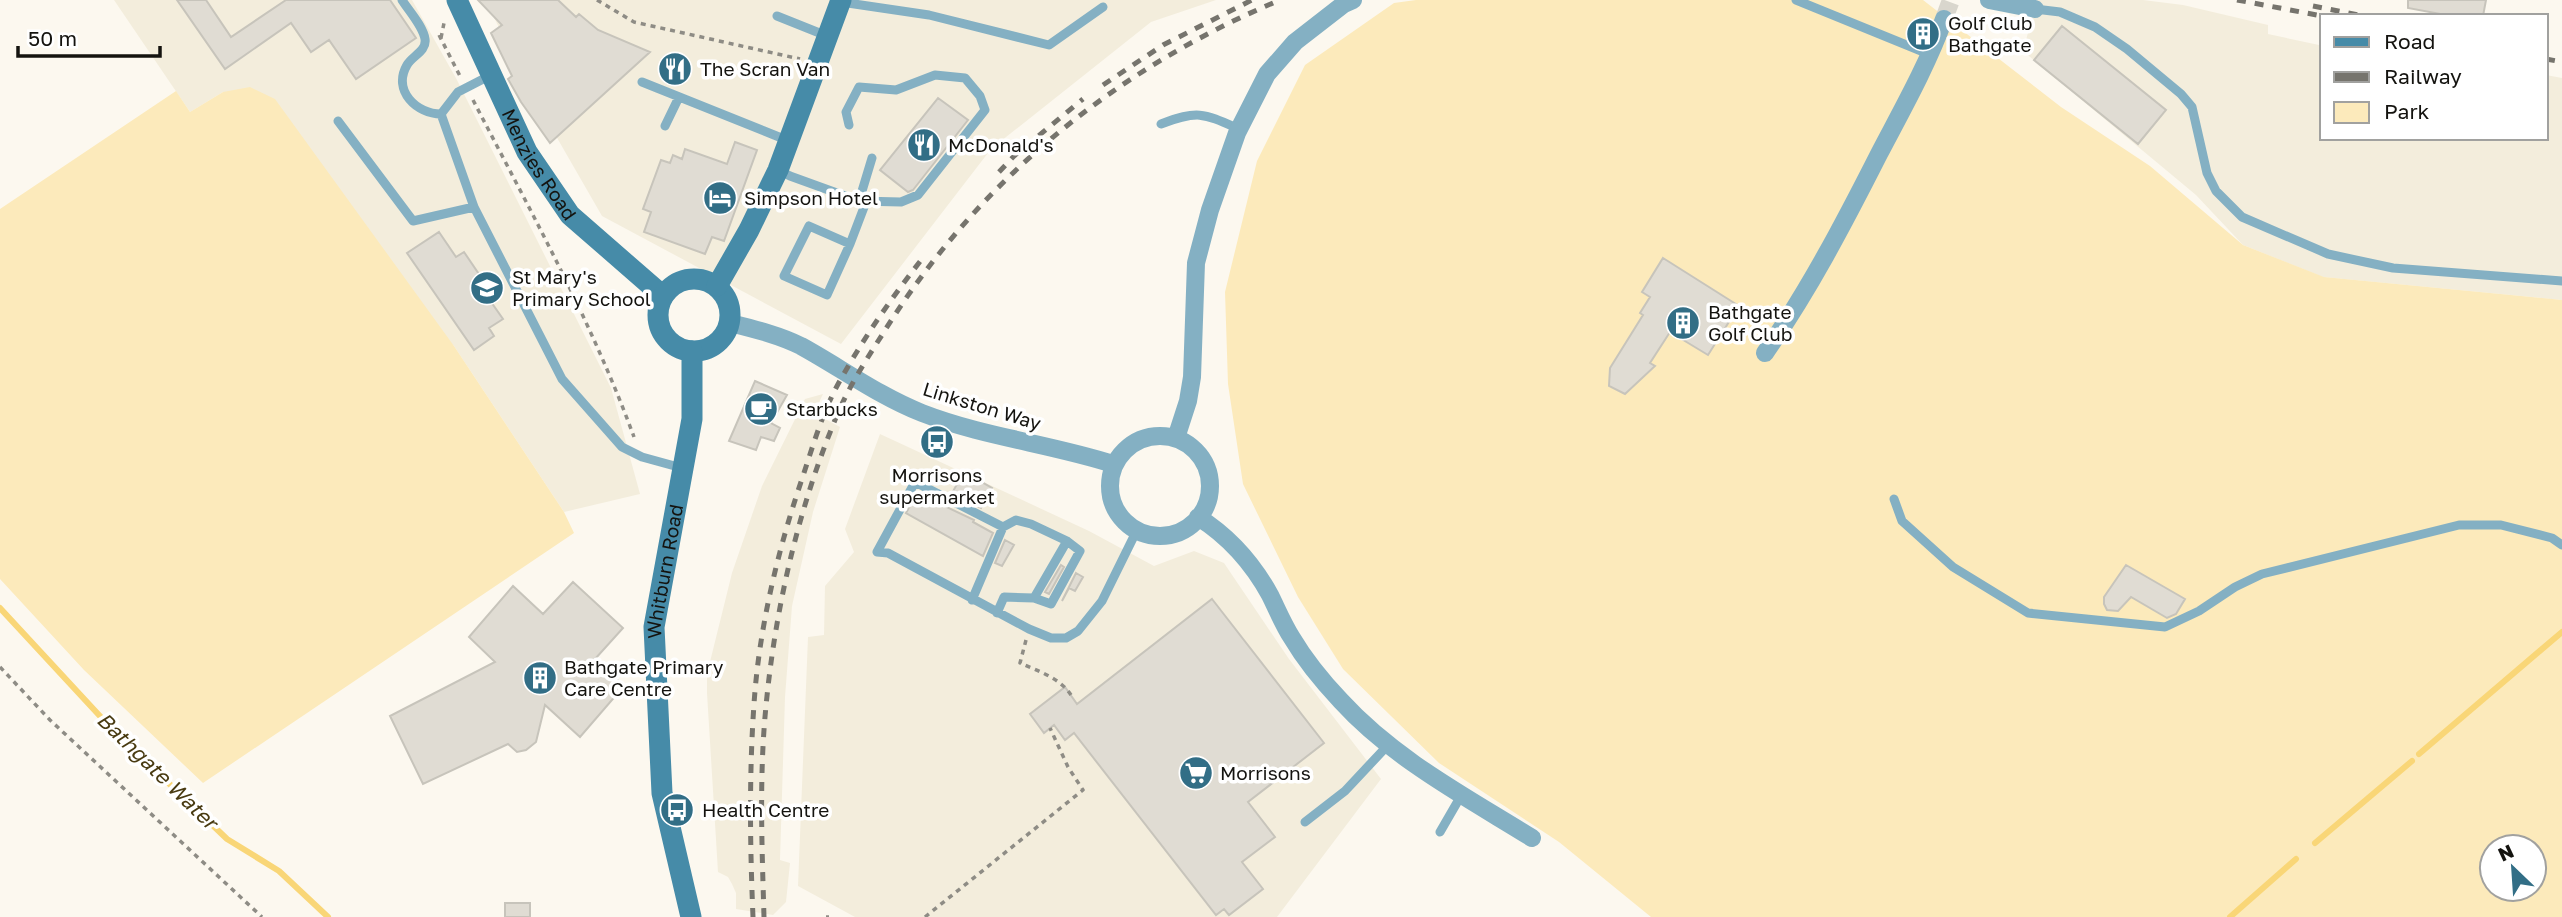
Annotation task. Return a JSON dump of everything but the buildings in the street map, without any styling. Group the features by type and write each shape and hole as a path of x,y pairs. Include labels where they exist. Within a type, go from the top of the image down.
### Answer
{"main road":[{"name":"Menzies Road","path":"457,0 527,152 570,215 663,296"},
{"path":"717,286 749,230 778,170 841,1"},
{"path":"682,280 706,280 717,286 729,303 730,323 720,341 702,350 692,351 669,342 658,320 658,308 663,296 682,280"},
{"name":"Whitburn Road","path":"691,917 662,793 654,627 692,419 692,351"}],"street":[{"path":"1176,438 1188,401 1192,377 1196,263 1210,210 1239,129 1267,74 1295,42 1353,0"},
{"path":"1989,0 2035,9"},
{"path":"1765,353 1798,306 1931,55 1944,19"},
{"name":"Linkston Way","path":"730,323 760,330 800,346 874,390 923,413 1026,443 1113,464"},
{"path":"1146,438 1176,438 1190,446 1201,457 1208,472 1210,488 1206,504 1198,517 1185,528 1170,534 1153,535 1137,530 1125,521 1113,502 1110,481 1113,464 1133,444 1146,438"},
{"path":"1198,517 1218,530 1248,562 1268,592 1292,638 1314,669 1370,730 1462,794 1532,838"}],"lane":[{"path":"402,0 425,39 424,48 406,66 403,84 409,101 427,114 441,114"},
{"path":"1796,0 1931,55"},
{"path":"841,1 929,15 1049,45 1103,7"},
{"path":"2035,9 2060,12 2095,27 2127,49 2181,94 2192,107 2201,149 2216,191 2242,216 2328,254 2380,265 2562,281"},
{"path":"777,16 829,36"},
{"path":"441,114 458,92 491,75"},
{"path":"778,170 862,201 901,202 918,195 985,110 981,96 965,78 935,75 896,90 859,87 846,113 849,125"},
{"path":"642,82 790,141"},
{"path":"665,126 679,97"},
{"path":"1161,124 1196,113 1239,129"},
{"path":"441,114 474,206 562,379 622,447 642,457 683,468"},
{"path":"338,121 413,221 474,206"},
{"path":"850,244 809,226 784,276 827,295 850,244 872,158"},
{"path":"1003,527 915,482 877,552 888,553 1029,629 1051,638 1066,638 1078,631 1102,601 1137,530"},
{"path":"1894,499 1902,521 1953,567 2028,613 2165,627 2199,611 2235,587 2262,574 2459,525 2501,525 2552,538 2562,545"},
{"path":"972,600 1003,527 1016,520 1067,541 1080,551 1051,604 1034,598 1004,597 997,613"},
{"path":"1034,598 1067,541"},
{"path":"1305,822 1345,791 1389,744"},
{"path":"1440,832 1462,794"}],"path":[{"path":"597,0 634,22 819,63"},
{"path":"435,29 543,236 616,387 642,457"},
{"path":"1029,629 1020,663 1046,674 1066,687 1071,695"},
{"path":"0,667 50,720 262,917"},
{"path":"925,917 1083,790 1068,767 1050,728"}],"shaded area":[{"name":"St Mary's Primary School","path":"114,0 412,0 457,80 611,388 640,494 564,512 454,346 223,92 190,112"},
{"path":"485,0 1216,0 1151,22 991,149 841,344 602,216 541,110"},
{"path":"2037,0 2143,0 2183,5 2268,25 2268,34 2319,45 2320,140 2548,140 2548,75 2562,78 2562,300 2323,277 2243,245 2196,195 2023,51"},
{"path":"823,394 814,413 840,427 813,512 792,606 785,697 780,860 790,863 786,902 773,915 736,909 736,893 732,884 728,877 718,872 707,674 732,573 762,486 805,399"},
{"path":"880,434 1089,531 1154,566 1194,551 1224,563 1289,659 1381,779 1277,917 855,917 798,886 808,637 824,635 825,586 854,552 845,529"}],"green space":[{"path":"1416,0 1923,0 2061,107 2150,166 2243,245 2324,277 2562,300 2562,917 1651,917 1559,842 1439,763 1343,669 1298,597 1243,484 1228,384 1225,292 1257,161 1305,65 1394,3"},
{"path":"250,87 275,99 454,346 564,512 574,533 203,783 84,670 0,579 0,209 176,91 190,112 223,92"}],"waterway":[{"name":"Bathgate Water","path":"0,608 111,728 227,839 279,871 328,917"},
{"path":"2419,754 2562,632"},
{"path":"2315,843 2412,761"},
{"path":"2230,917 2296,859"}],"tunnel":[{"path":"1944,19 1951,0"}],"railway":[{"path":"1103,85 1163,45 1252,0"},
{"path":"764,917 762,759 775,635 798,528 820,459 855,378 919,280 961,228 1006,180 1054,136 1106,96 1161,60 1219,28 1280,0"},
{"path":"2237,0 2320,16"},
{"path":"2313,6 2353,14"},
{"path":"2548,59 2562,62"},
{"path":"999,172 1014,156 1083,99"},
{"path":"753,917 750,810 754,704 760,647 778,560 811,451 830,401 870,331 922,259"}],"place":[{"name":"Golf Club Bathgate","path":"1923,34"},
{"name":"The Scran Van","path":"675,69"},
{"name":"McDonald's","path":"924,145"},
{"name":"Simpson Hotel","path":"720,198"},
{"name":"St Mary's Primary School","path":"487,288"},
{"name":"Bathgate Golf Club","path":"1683,323"},
{"name":"Starbucks","path":"761,409"},
{"name":"Morrisons supermarket","path":"937,442"},
{"name":"Bathgate Primary Care Centre","path":"540,678"},
{"name":"Morrisons","path":"1196,773"},
{"name":"Health Centre","path":"677,810"}]}
